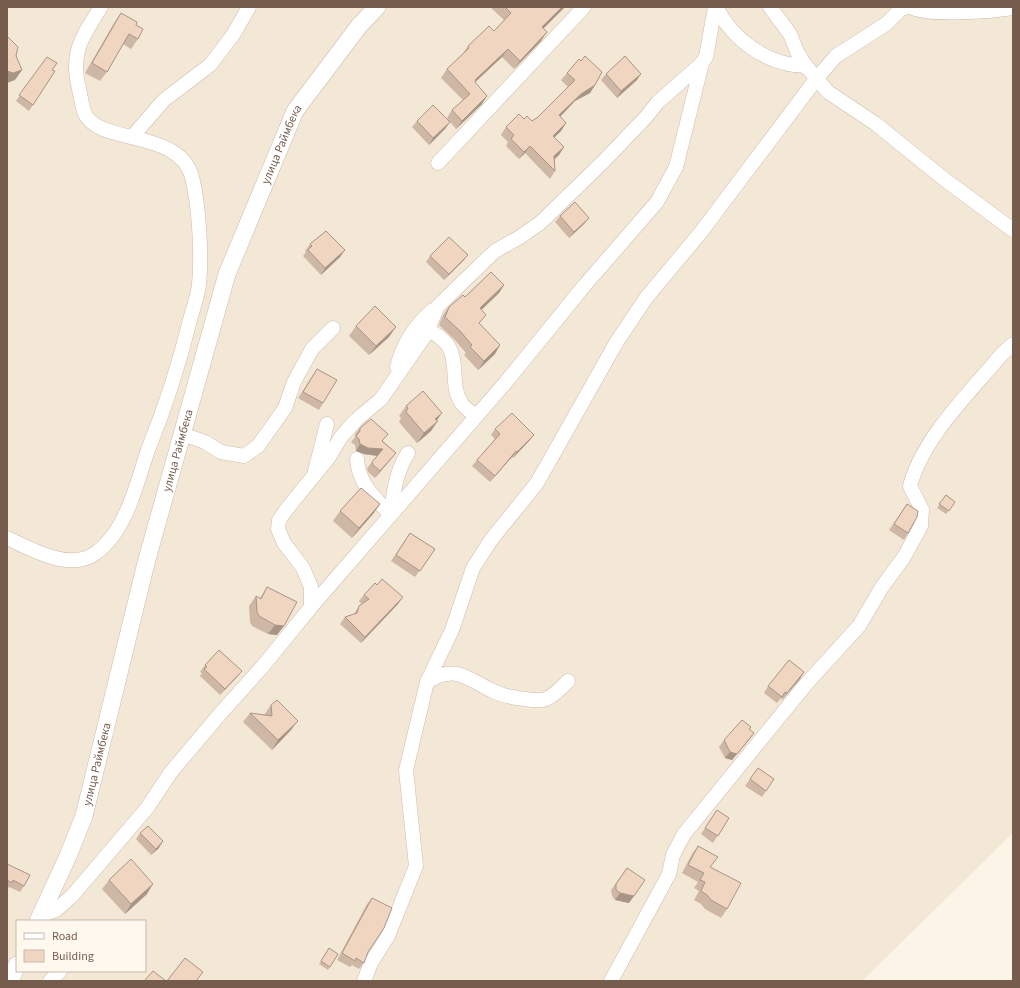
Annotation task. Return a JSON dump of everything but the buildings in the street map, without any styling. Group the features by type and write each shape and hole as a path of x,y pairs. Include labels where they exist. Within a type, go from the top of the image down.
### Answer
{"street":[{"path":"7,538 58,559 75,560 90,556 102,548 115,533 135,495 148,452 182,356 199,287 200,274 195,196 191,175 183,160 166,148 98,127 85,115 77,80 76,50 101,7"},
{"path":"132,137 164,100 210,65 233,35 249,7"},
{"name":"улица Раймбека","path":"39,919 68,856 84,816 146,563 227,274 295,112 359,26 376,7"},
{"path":"438,163 584,7"},
{"path":"39,919 56,910 72,896 147,808 170,772 263,666 311,607 538,345 589,280 657,202 676,167 702,63 706,56 716,7"},
{"path":"716,7 722,18 741,40 755,51 778,62 806,66"},
{"path":"770,7 790,34 798,54 806,66 828,92 876,124 944,179 1013,230"},
{"path":"364,981 371,962 388,936 416,866 406,770 427,682 452,630 473,568 491,540 537,482 616,342 646,298 701,232 817,78 836,56 886,24 901,9 908,7"},
{"path":"911,7 917,11 943,12 992,11 1013,8"},
{"path":"394,379 399,361 410,335 423,318 438,306 495,251 520,238 545,218 616,148 646,117 658,102 702,63"},
{"path":"311,607 311,587 303,568 284,543 278,529 279,520 329,457 341,437 356,420 381,399 415,350 427,330 438,306"},
{"path":"182,434 205,442 221,452 244,456 258,446 285,408 294,382 312,349 333,328"},
{"path":"427,330 438,334 452,353 456,365 458,394 463,404 476,416"},
{"path":"611,981 669,874 673,856 684,834 807,683 859,626 882,587 904,557 920,526 922,510 910,486 914,468 936,432 1001,355 1013,344"},
{"path":"314,476 327,424"},
{"path":"391,515 398,473 401,463 408,453"},
{"path":"357,460 362,481 391,515"},
{"path":"427,682 447,673 456,674 469,677 495,692 530,700 546,699 568,681"},
{"path":"10,981 16,968"},
{"path":"50,981 59,972"}],"shaded area":[{"path":"7,7 1013,7 1013,833 862,981 7,981"}]}
